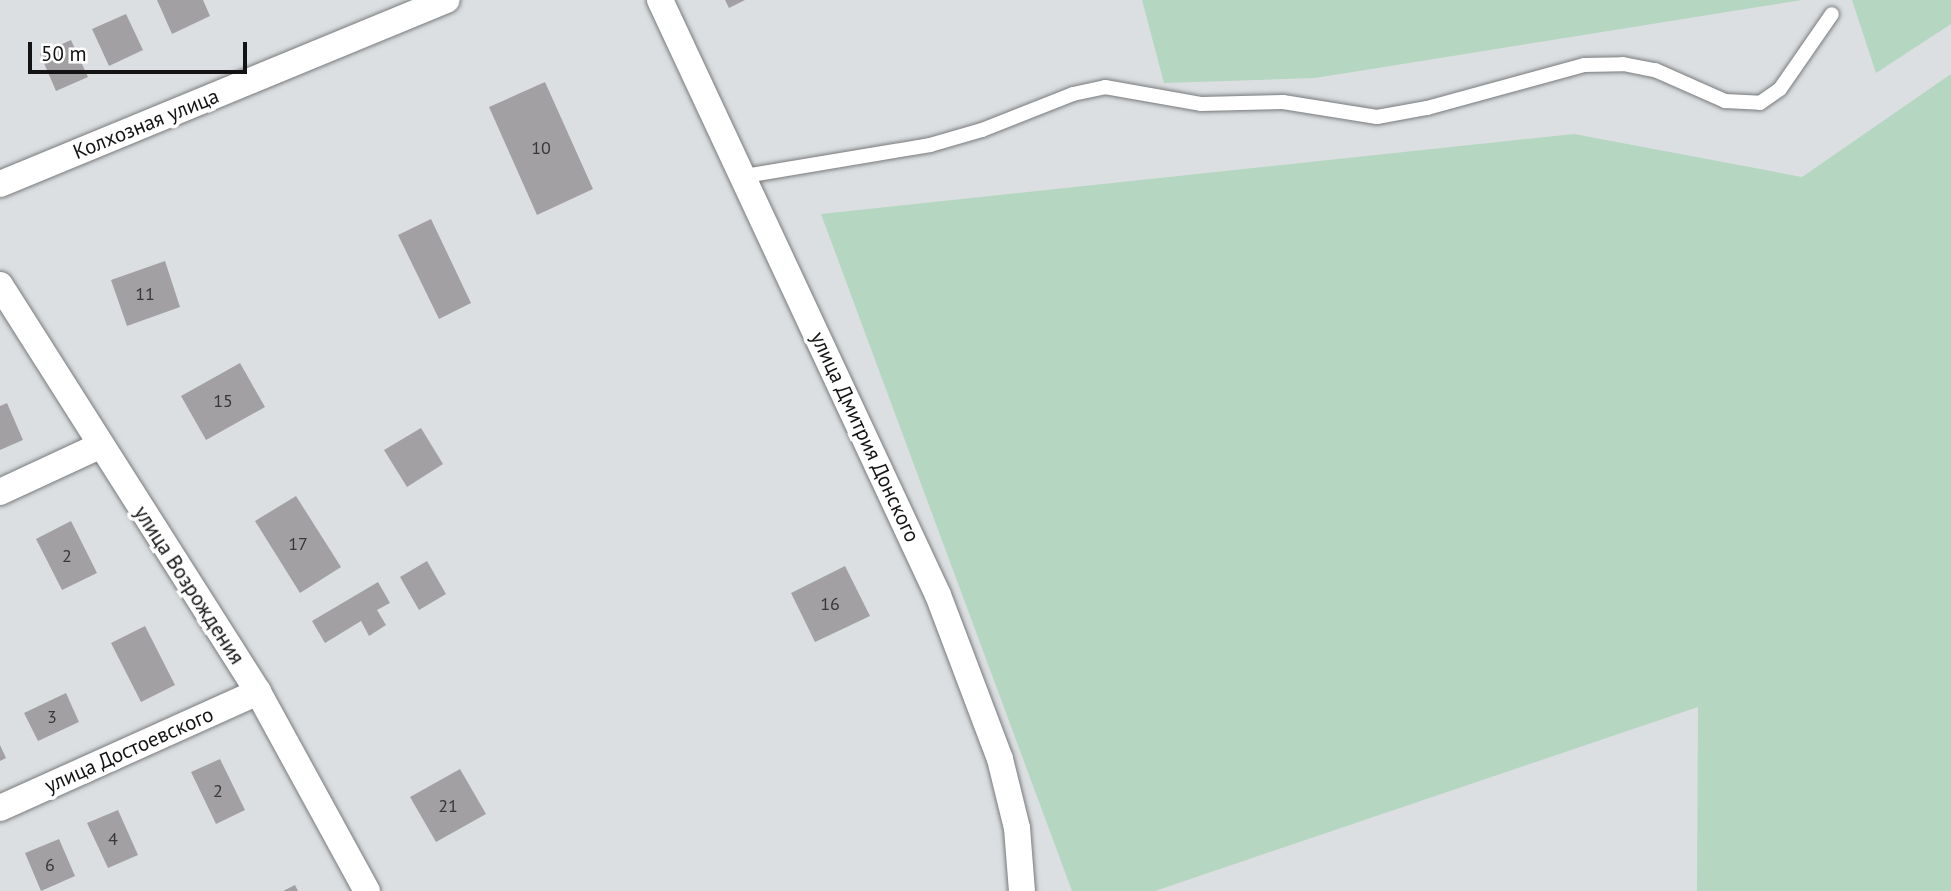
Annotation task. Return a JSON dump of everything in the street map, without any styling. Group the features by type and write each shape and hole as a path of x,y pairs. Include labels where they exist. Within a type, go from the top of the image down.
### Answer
{"street":[{"name":"Колхозная улица","path":"0,184 447,0"},
{"name":"улица Дмитрия Донского","path":"660,0 745,176 943,607 1000,760 1017,828 1022,891"},
{"name":"улица Возрождения","path":"0,285 99,446 258,692 367,891"},
{"path":"0,492 99,446"},
{"name":"улица Достоевского","path":"0,808 258,692"}],"lane":[{"path":"745,176 930,145 982,130 1073,94 1105,87 1201,104 1283,102 1377,117 1427,108 1584,65 1623,64 1655,70 1725,101 1760,103 1780,89 1832,14"}],"green space":[{"path":"1142,0 1802,0 1315,78 1164,83"},
{"path":"1852,0 1951,0 1951,24 1876,73"},
{"path":"1951,74 1951,891 1697,891 1698,707 1155,891 1072,891 821,214 1574,134 1802,177"}],"building":[{"path":"157,0 203,0 210,16 172,34"},
{"path":"725,0 745,0 729,8"},
{"path":"126,14 143,50 109,66 92,29"},
{"path":"71,40 88,77 56,91 40,54"},
{"path":"545,82 593,189 537,215 489,107"},
{"path":"431,219 471,303 439,319 398,235"},
{"path":"165,261 180,307 127,326 111,280"},
{"path":"240,363 265,407 206,440 181,396"},
{"path":"7,403 23,440 0,450 0,406"},
{"path":"421,428 443,464 407,487 384,450"},
{"path":"296,496 341,567 300,593 255,521"},
{"path":"71,521 97,573 62,590 36,539"},
{"path":"427,561 446,594 419,610 400,577"},
{"path":"845,566 870,616 815,642 791,593"},
{"path":"378,582 390,603 377,610 386,625 369,636 361,621 325,643 312,621"},
{"path":"145,626 175,685 141,702 111,643"},
{"path":"66,693 79,722 38,741 24,713"},
{"path":"0,745 6,758 0,761"},
{"path":"220,759 245,810 216,824 191,772"},
{"path":"460,769 486,814 436,842 410,797"},
{"path":"118,810 138,855 108,868 87,823"},
{"path":"59,839 75,876 41,891 25,853"},
{"path":"295,885 298,891 283,891"}]}
